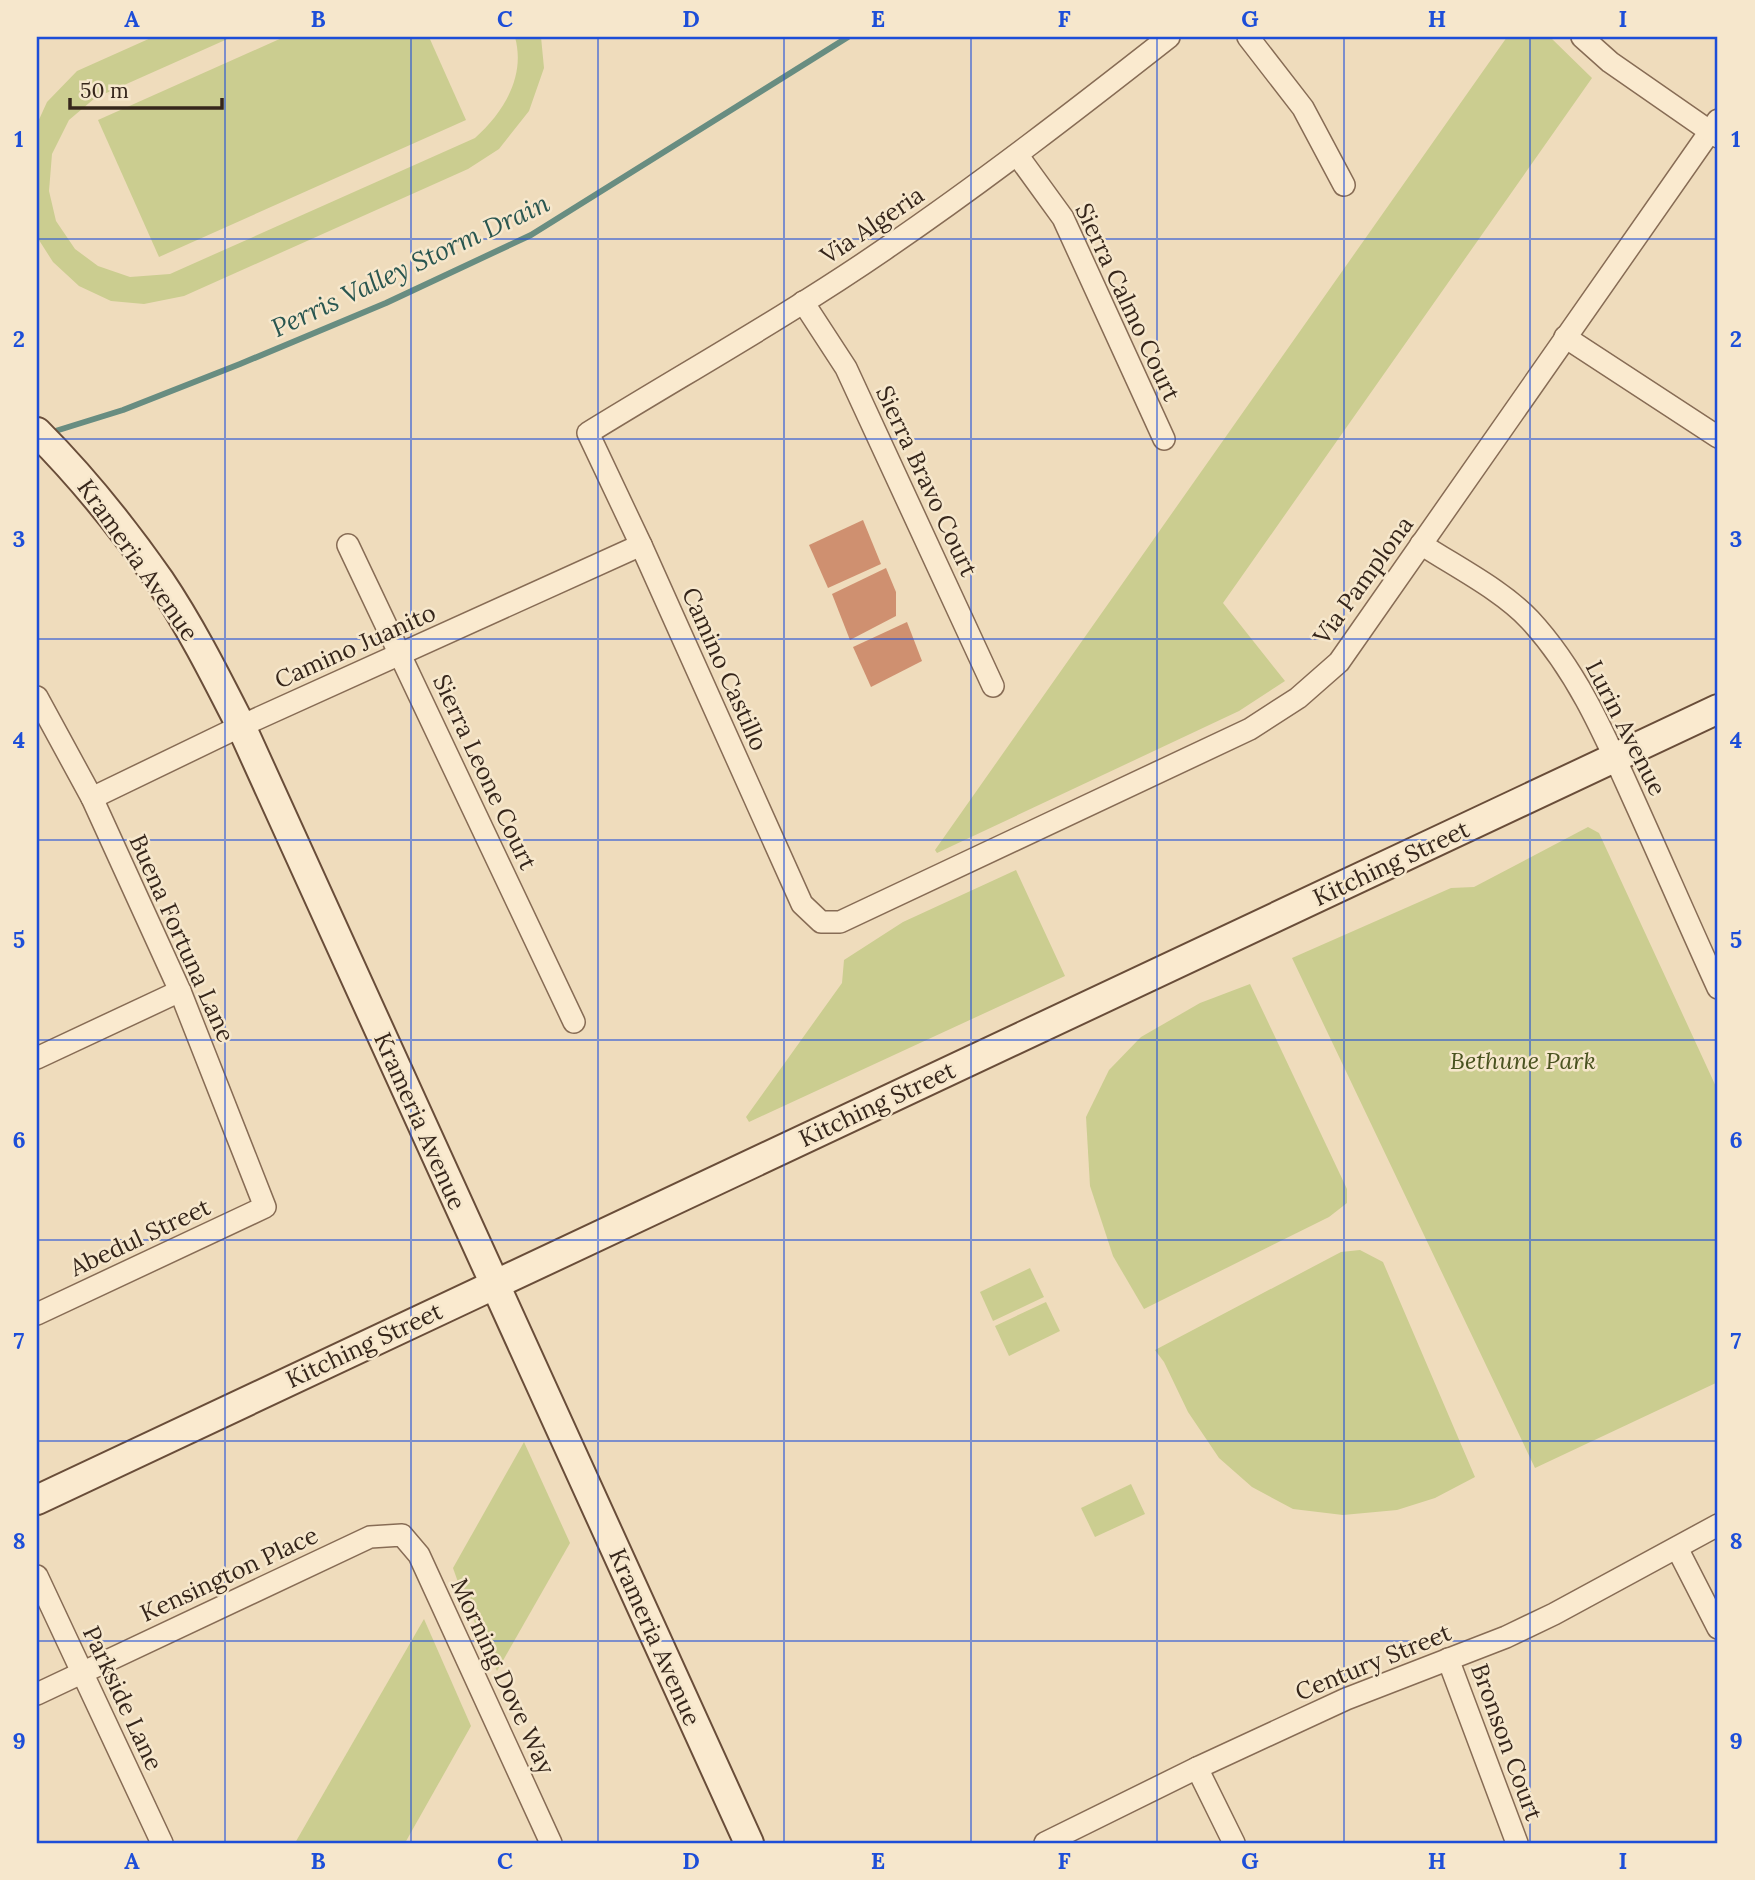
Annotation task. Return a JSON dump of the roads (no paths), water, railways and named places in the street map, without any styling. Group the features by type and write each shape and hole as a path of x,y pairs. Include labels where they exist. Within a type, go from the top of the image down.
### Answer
{"street":[{"name":"Via Algeria","path":"588,433 884,250 1018,156 1169,37"},
{"path":"1248,37 1303,108 1344,185"},
{"path":"1583,37 1610,62 1716,129"},
{"name":"Via Pamplona","path":"821,922 840,922 1250,729 1298,698 1339,662 1565,337 1716,129"},
{"name":"Sierra Calmo Court","path":"1018,156 1063,218 1164,439"},
{"name":"Sierra Bravo Court","path":"803,302 846,368 993,687"},
{"path":"1565,337 1718,437"},
{"name":"Krameria Avenue","path":"37,432 78,474 160,581 205,656 241,726 749,1843"},
{"name":"Camino Castillo","path":"588,433 802,904 821,922"},
{"name":"Lurin Avenue","path":"1422,544 1528,617 1554,647 1581,688 1615,758 1718,988"},
{"name":"Sierra Leone Court","path":"348,545 574,1022"},
{"name":"Camino Juanito","path":"92,798 241,726 641,545"},
{"name":"Buena Fortuna Lane","path":"37,696 92,798 180,991 265,1207"},
{"name":"Kitching Street","path":"37,1500 1718,709"},
{"path":"37,1058 180,991"},
{"name":"Abedul Street","path":"37,1314 265,1207"},
{"name":"Century Street","path":"1045,1843 1346,1699 1506,1637 1718,1525"},
{"name":"Kensington Place","path":"37,1694 370,1537 402,1535"},
{"name":"Morning Dove Way","path":"402,1535 419,1555 551,1843"},
{"path":"1677,1548 1718,1628"},
{"name":"Parkside Lane","path":"37,1576 162,1843"},
{"name":"Bronson Court","path":"1448,1659 1517,1843"},
{"path":"1197,1768 1234,1843"}],"waterway":[{"name":"Perris Valley Storm Drain","path":"49,433 123,410 240,364 386,303 531,235 848,37"}],"park label":[{"name":"Bethune Park","path":"1523,1060"}]}
